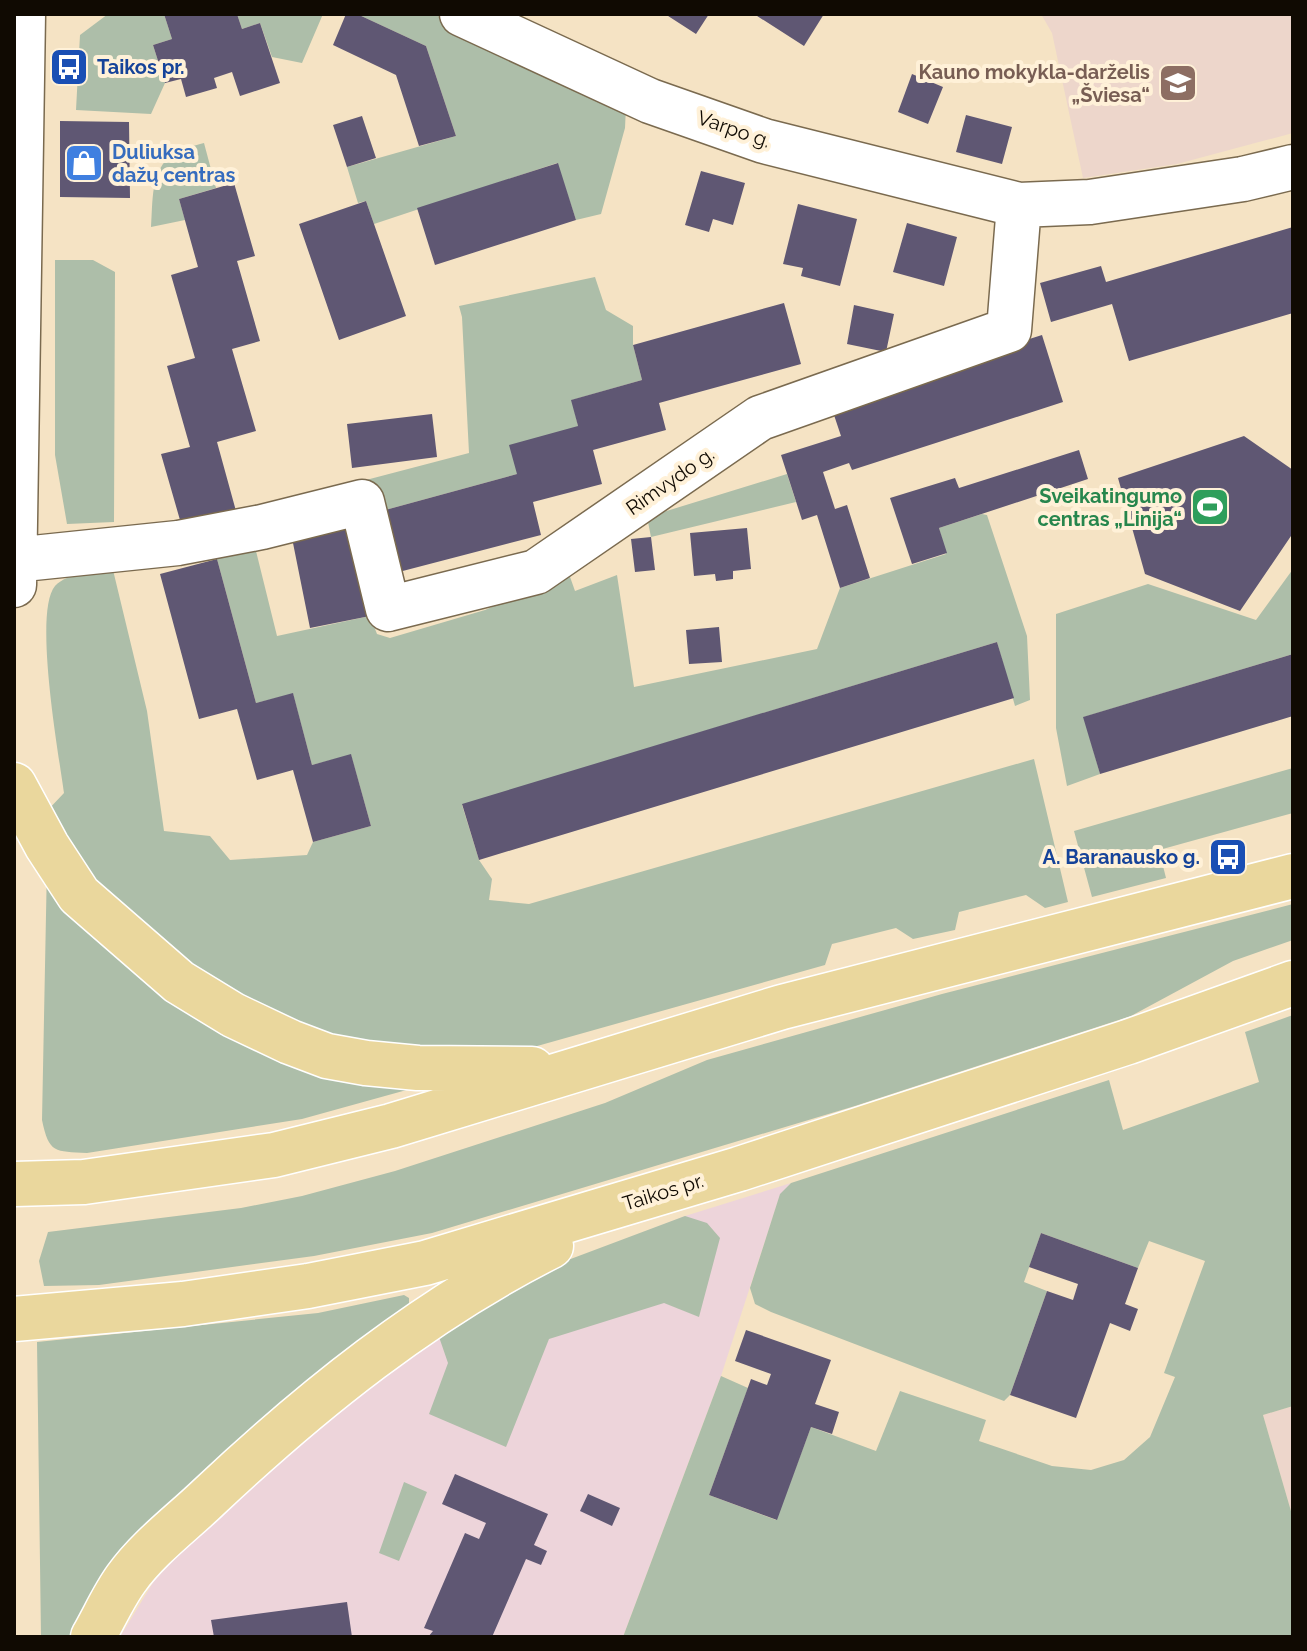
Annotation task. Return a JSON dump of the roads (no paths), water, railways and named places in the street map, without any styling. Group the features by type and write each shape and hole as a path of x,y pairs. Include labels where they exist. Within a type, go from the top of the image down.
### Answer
{"main road":[{"path":"14,785 47,846 79,895 179,982 233,1015 327,1056 366,1063 418,1068 578,1068"},
{"path":"14,1184 84,1182 274,1155 391,1126 782,1007 1293,876"},
{"name":"Taikos pr.","path":"14,1319 183,1304 308,1286 425,1263 648,1197 1113,1047 1293,983"},
{"path":"93,1637 127,1578 156,1547 301,1414 363,1365 502,1271 648,1197"}],"street":[{"path":"14,568 17,150 23,14"},
{"name":"Varpo g.","path":"462,14 650,101 764,141 1019,205"},
{"path":"1019,205 1090,202 1243,179 1293,167"},
{"name":"Rimvydo g.","path":"14,568 178,543 262,527 362,502 388,609 536,572 760,418 1009,330 1019,205"}],"place":[{"name":"Taikos pr.","path":"69,67"},
{"name":"Kauno mokykla-darželis „Šviesa“","path":"1178,83"},
{"name":"Duliuksa dažų centras","path":"84,163"},
{"name":"Sveikatingumo centras „Linija“","path":"1210,507"},
{"name":"A. Baranausko g.","path":"1228,857"}]}
